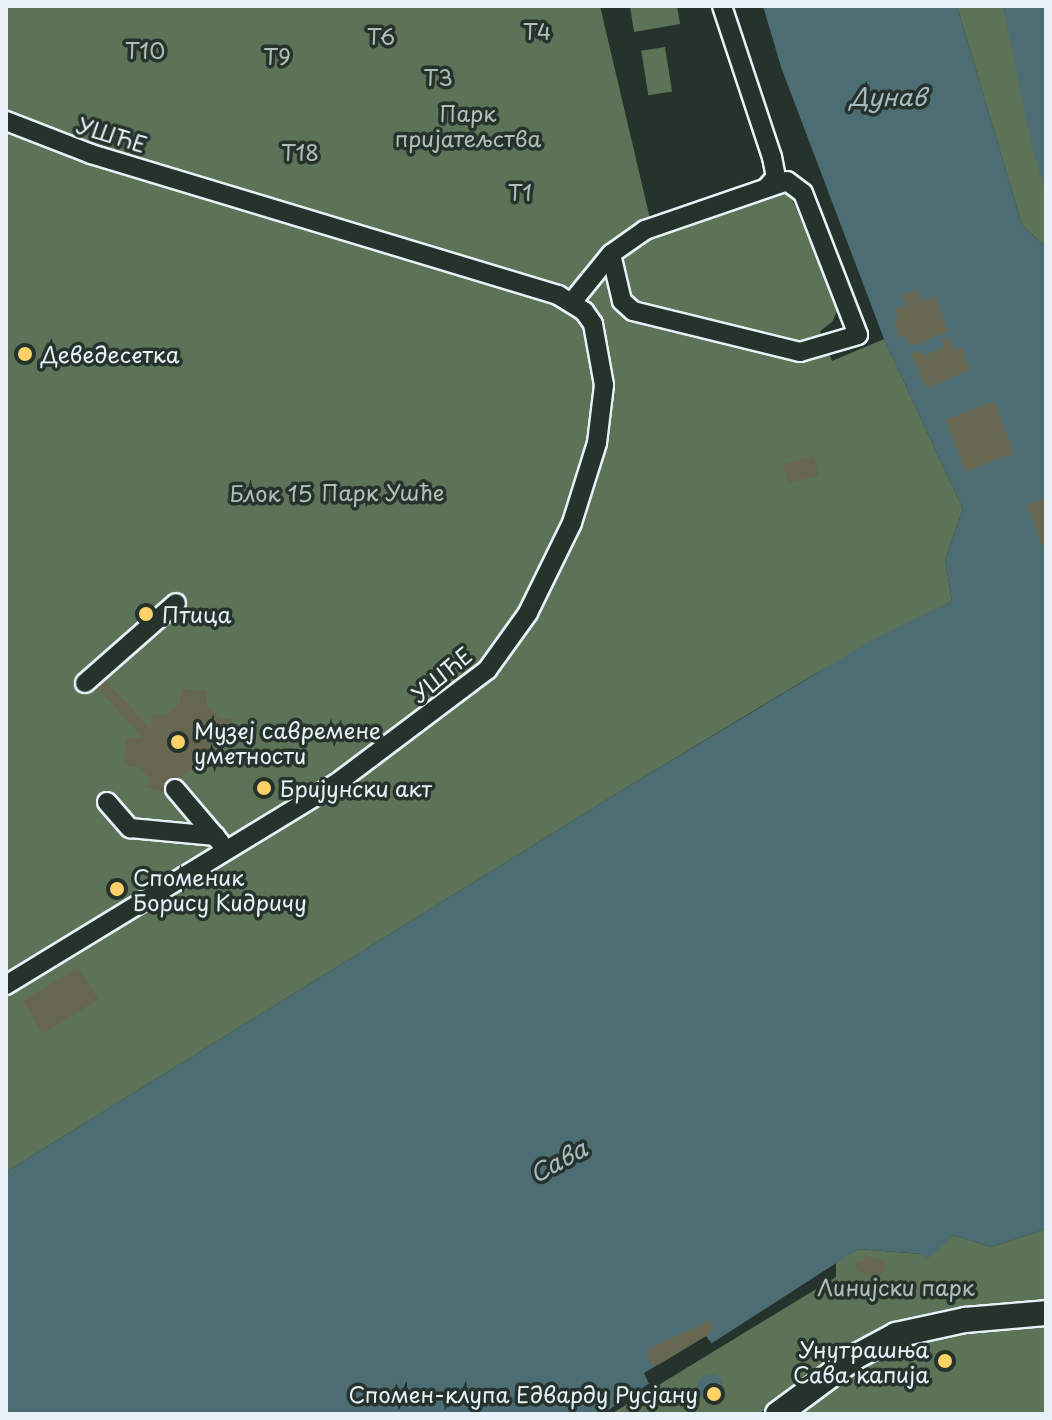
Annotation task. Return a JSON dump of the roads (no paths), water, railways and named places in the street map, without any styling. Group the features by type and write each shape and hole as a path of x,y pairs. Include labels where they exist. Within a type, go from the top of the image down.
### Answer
{"main road":[{"path":"778,1414 855,1357 896,1335 965,1320 1046,1313"}],"street":[{"path":"722,6 772,157 776,177 766,188"},
{"name":"УШЋЕ","path":"6,121 91,154 572,302 593,324 599,341 602,411 572,523 528,613 467,689 337,783 221,843 6,985"},
{"path":"572,302 611,254 645,230 787,181 803,193 858,335 819,351 800,352 633,311 622,301 611,254"},
{"path":"85,683 176,603"},
{"path":"175,789 221,843"},
{"path":"107,802 130,828 221,843"}],"water":[{"path":"763,6 957,6 1022,225 1046,247 1046,1229 991,1247 953,1235 927,1260 922,1254 858,1249 602,1414 6,1414 6,1172 629,786 872,640 952,601 945,560 963,509 884,339 781,67"},
{"path":"1003,6 1046,6 1046,195 1031,143"},
{"path":"710,1374 719,1378 723,1387 719,1396 710,1400 701,1396 697,1387 701,1378"}],"place":[{"name":"Деведесетка","path":"25,354"},
{"name":"Птица","path":"146,614"},
{"name":"Музеј савремене уметности","path":"178,742"},
{"name":"Бријунски акт","path":"264,788"},
{"name":"Споменик Борису Кидричу","path":"117,889"},
{"name":"Унутрашња Сава капија","path":"945,1361"},
{"name":"Спомен-клупа Едварду Русјану","path":"714,1394"}],"park label":[{"name":"Т4","path":"537,31"},
{"name":"Т6","path":"381,36"},
{"name":"Т10","path":"145,50"},
{"name":"Т9","path":"277,56"},
{"name":"Т3","path":"438,77"},
{"name":"Парк пријатељства","path":"468,124"},
{"name":"Т18","path":"300,152"},
{"name":"Т1","path":"520,192"},
{"name":"Парк Ушће","path":"383,492"},
{"name":"Блок 15","path":"271,493"},
{"name":"Линијски парк","path":"896,1287"}],"water label":[{"name":"Дунав","path":"888,97"},
{"name":"Сава","path":"558,1161"}]}
